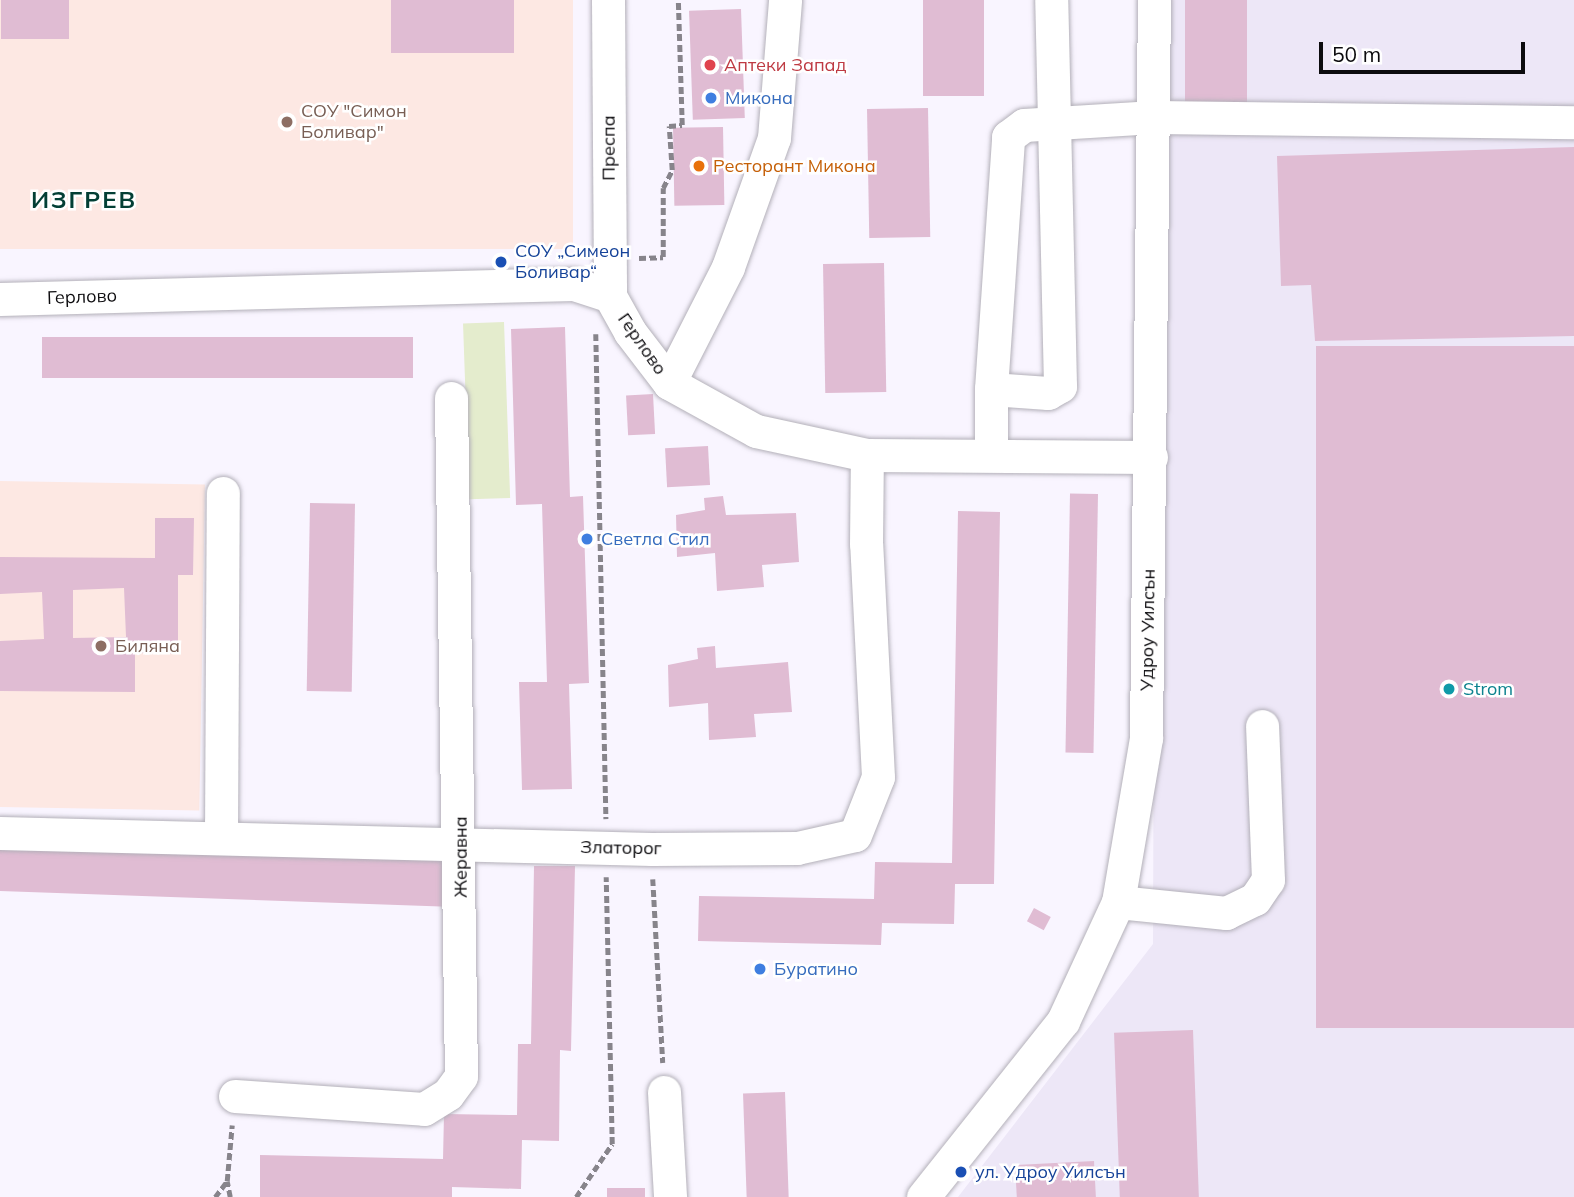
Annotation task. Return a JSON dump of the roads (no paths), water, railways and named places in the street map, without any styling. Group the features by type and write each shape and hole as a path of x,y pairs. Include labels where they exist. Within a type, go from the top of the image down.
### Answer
{"street":[{"name":"Преспа","path":"603,294 610,260 608,0"},
{"path":"669,383 727,267 774,138 785,0"},
{"path":"991,389 1048,393 1059,386 1057,121 1051,0"},
{"name":"Удроу Уилсън","path":"923,1197 1063,1021 1118,902 1146,738 1154,0"},
{"path":"991,455 991,389 1009,137 1024,125 1154,117 1574,122"},
{"name":"Герлово","path":"0,299 574,284 603,294 669,383 756,431 867,455 1151,457"},
{"name":"Жеравна","path":"235,1096 424,1109 448,1094 461,1076 461,845 452,398"},
{"name":"Златорог","path":"0,833 221,836 652,849 797,848 855,835 878,777 866,544 867,455"},
{"path":"221,836 223,493"},
{"path":"1118,902 1226,913 1255,900 1268,880 1262,726"},
{"path":"664,1092 670,1197"}],"place":[{"name":"Аптеки Запад","path":"710,65"},
{"name":"Микона","path":"711,98"},
{"name":"СОУ \"Симон Боливар\"","path":"287,122"},
{"name":"Ресторант Микона","path":"699,166"},
{"name":"СОУ „Симеон Боливар“","path":"501,262"},
{"name":"Светла Стил","path":"587,539"},
{"name":"Биляна","path":"101,646"},
{"name":"Strom","path":"1449,689"},
{"name":"Буратино","path":"760,969"},
{"name":"ул. Удроу Уилсън","path":"961,1172"}],"district":[{"name":"ИЗГРЕВ","path":"84,200"}]}
